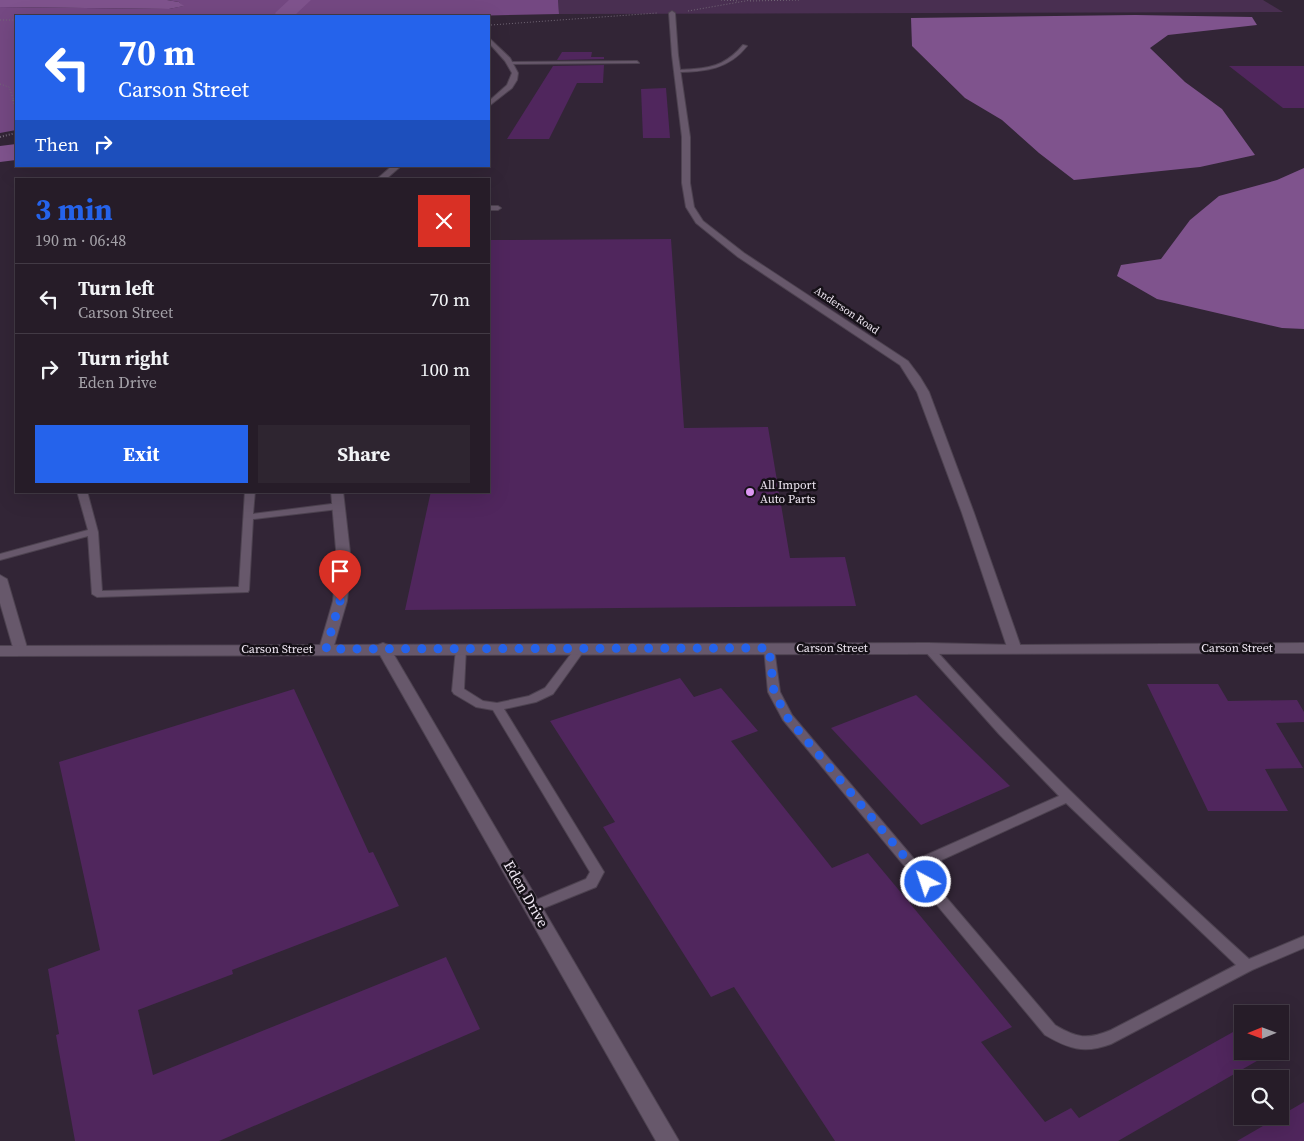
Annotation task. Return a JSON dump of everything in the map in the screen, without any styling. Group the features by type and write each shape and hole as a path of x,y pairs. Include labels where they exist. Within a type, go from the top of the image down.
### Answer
{"street":[{"name":"Anderson Road","path":"668,13 686,137 686,183 690,207 700,223 741,255 904,363 915,377 923,392 968,513 1015,650"},
{"path":"490,41 512,63 515,73 510,89 490,103"},
{"path":"382,178 396,167"},
{"path":"326,649 340,601 344,561 337,493"},
{"path":"0,579 21,651"},
{"name":"Carson Street","path":"0,651 383,648 928,648 1015,650 1304,648"},
{"name":"Eden Drive","path":"383,648 668,1141"}],"lane":[{"path":"677,71 694,71 720,66 738,56 745,46"},
{"path":"512,63 637,62"},
{"path":"490,208 498,208"},
{"path":"83,493 93,532 97,594 244,590 250,493"},
{"path":"249,517 339,506"},
{"path":"0,557 93,532"},
{"path":"461,648 458,691 480,704 497,707 532,699 549,691 581,648"},
{"path":"769,648 774,692 787,717 1050,1030 1070,1042 1096,1044 1247,966 1304,942"},
{"path":"928,648 968,694 1068,797 1168,894 1247,966"},
{"path":"497,707 597,872 591,883 534,908"},
{"path":"913,867 1068,797"}],"path":[{"path":"721,0 800,0"},
{"path":"683,11 751,0"},
{"path":"490,25 668,13"},
{"path":"0,20 15,20"},
{"path":"0,84 9,87 15,105"},
{"path":"0,137 15,133"}],"shaded area":[{"path":"0,0 167,0 179,2 184,6 169,9 0,7"},
{"path":"167,0 558,0 559,14 15,15 15,130 0,133 0,7 169,9 183,6 179,2"},
{"path":"558,0 1263,0 1283,12 559,14"},
{"path":"1135,15 1252,17 1257,25 1168,35 1150,48 1185,82 1222,109 1255,155 1200,167 1074,180 1039,153 1002,120 965,98 912,46 911,18"},
{"path":"1304,168 1304,329 1282,328 1157,299 1117,276 1121,265 1161,259 1190,220 1219,196 1277,180"}],"building":[{"path":"562,52 592,52 591,57 604,57 604,59 557,60"},
{"path":"604,65 603,83 577,83 549,139 507,139 553,66"},
{"path":"1229,66 1304,66 1304,108 1283,108"},
{"path":"666,88 670,138 643,138 641,89"},
{"path":"671,239 684,428 768,427 790,558 845,557 856,606 405,610 431,493 490,493 490,240"},
{"path":"680,678 694,697 721,688 758,731 731,741 832,868 868,853 1012,1027 981,1042 1045,1122 1071,1108 1079,1118 1234,1031 1234,1060 1258,1060 1241,1070 1234,1070 1234,1074 1118,1141 835,1141 734,987 711,997 603,827 615,822 550,721"},
{"path":"1147,684 1218,684 1228,701 1297,700 1304,712 1304,722 1276,723 1303,768 1265,769 1288,811 1208,811"},
{"path":"294,689 369,853 373,852 399,906 232,970 233,974 138,1010 153,1075 446,957 480,1029 219,1141 75,1141 56,1035 59,1034 48,969 100,950 59,762"},
{"path":"916,695 1010,786 921,825 831,728"},
{"path":"1304,1102 1304,1141 1237,1141 1265,1125 1289,1125 1289,1111"}],"waterway":[{"path":"286,15 285,13 301,0"},
{"path":"0,154 15,152"}],"place":[{"name":"All Import Auto Parts","path":"750,492"}],"route":[{"path":"340,601 326,649 769,648 774,692 787,717 926,882"}]}
